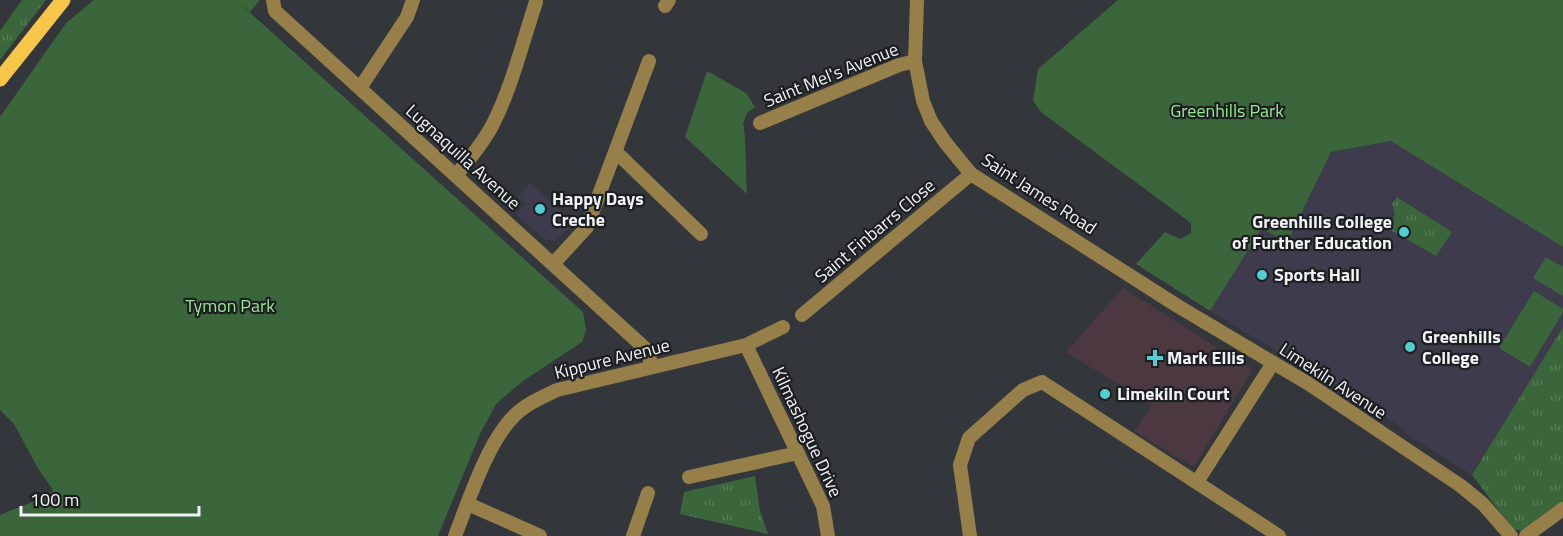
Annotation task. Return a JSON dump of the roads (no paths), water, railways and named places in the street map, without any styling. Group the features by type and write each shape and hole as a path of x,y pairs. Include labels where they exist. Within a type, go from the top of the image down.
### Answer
{"main road":[{"path":"0,79 63,0"}],"street":[{"path":"360,88 407,17 412,0"},
{"name":"Saint James Road","path":"917,0 915,61 922,101 931,121 945,142 971,174 1124,271"},
{"name":"Lugnaquilla Avenue","path":"272,1 275,11 649,352 651,367"},
{"path":"456,175 471,158 491,128 506,98 536,2"},
{"path":"553,264 587,227 649,61"},
{"name":"Saint Mel's Avenue","path":"760,123 881,72 915,61"},
{"path":"616,152 701,234"},
{"name":"Saint Finbarrs Close","path":"802,315 971,174"},
{"name":"Limekiln Avenue","path":"1124,271 1309,384 1461,486 1483,504 1511,536"},
{"name":"Kippure Avenue","path":"455,536 494,444 513,416 532,402 557,390 746,345 783,327"},
{"name":"Kilmashogue Drive","path":"746,345 824,506 828,536"},
{"path":"1197,482 1273,363"},
{"path":"970,536 960,465 969,438 1023,390 1042,382 1279,536"},
{"path":"689,477 798,453"},
{"path":"633,536 648,493"},
{"path":"468,504 540,536"},
{"path":"1526,536 1563,508"}],"place":[{"name":"Happy Days Creche","path":"540,209"},
{"name":"Greenhills College of Further Education","path":"1404,232"},
{"name":"Sports Hall","path":"1262,275"},
{"name":"Greenhills College","path":"1410,347"},
{"name":"Mark Ellis","path":"1155,358"},
{"name":"Limekiln Court","path":"1105,394"}],"park label":[{"name":"Greenhills Park","path":"1227,111"},
{"name":"Tymon Park","path":"230,306"}]}
